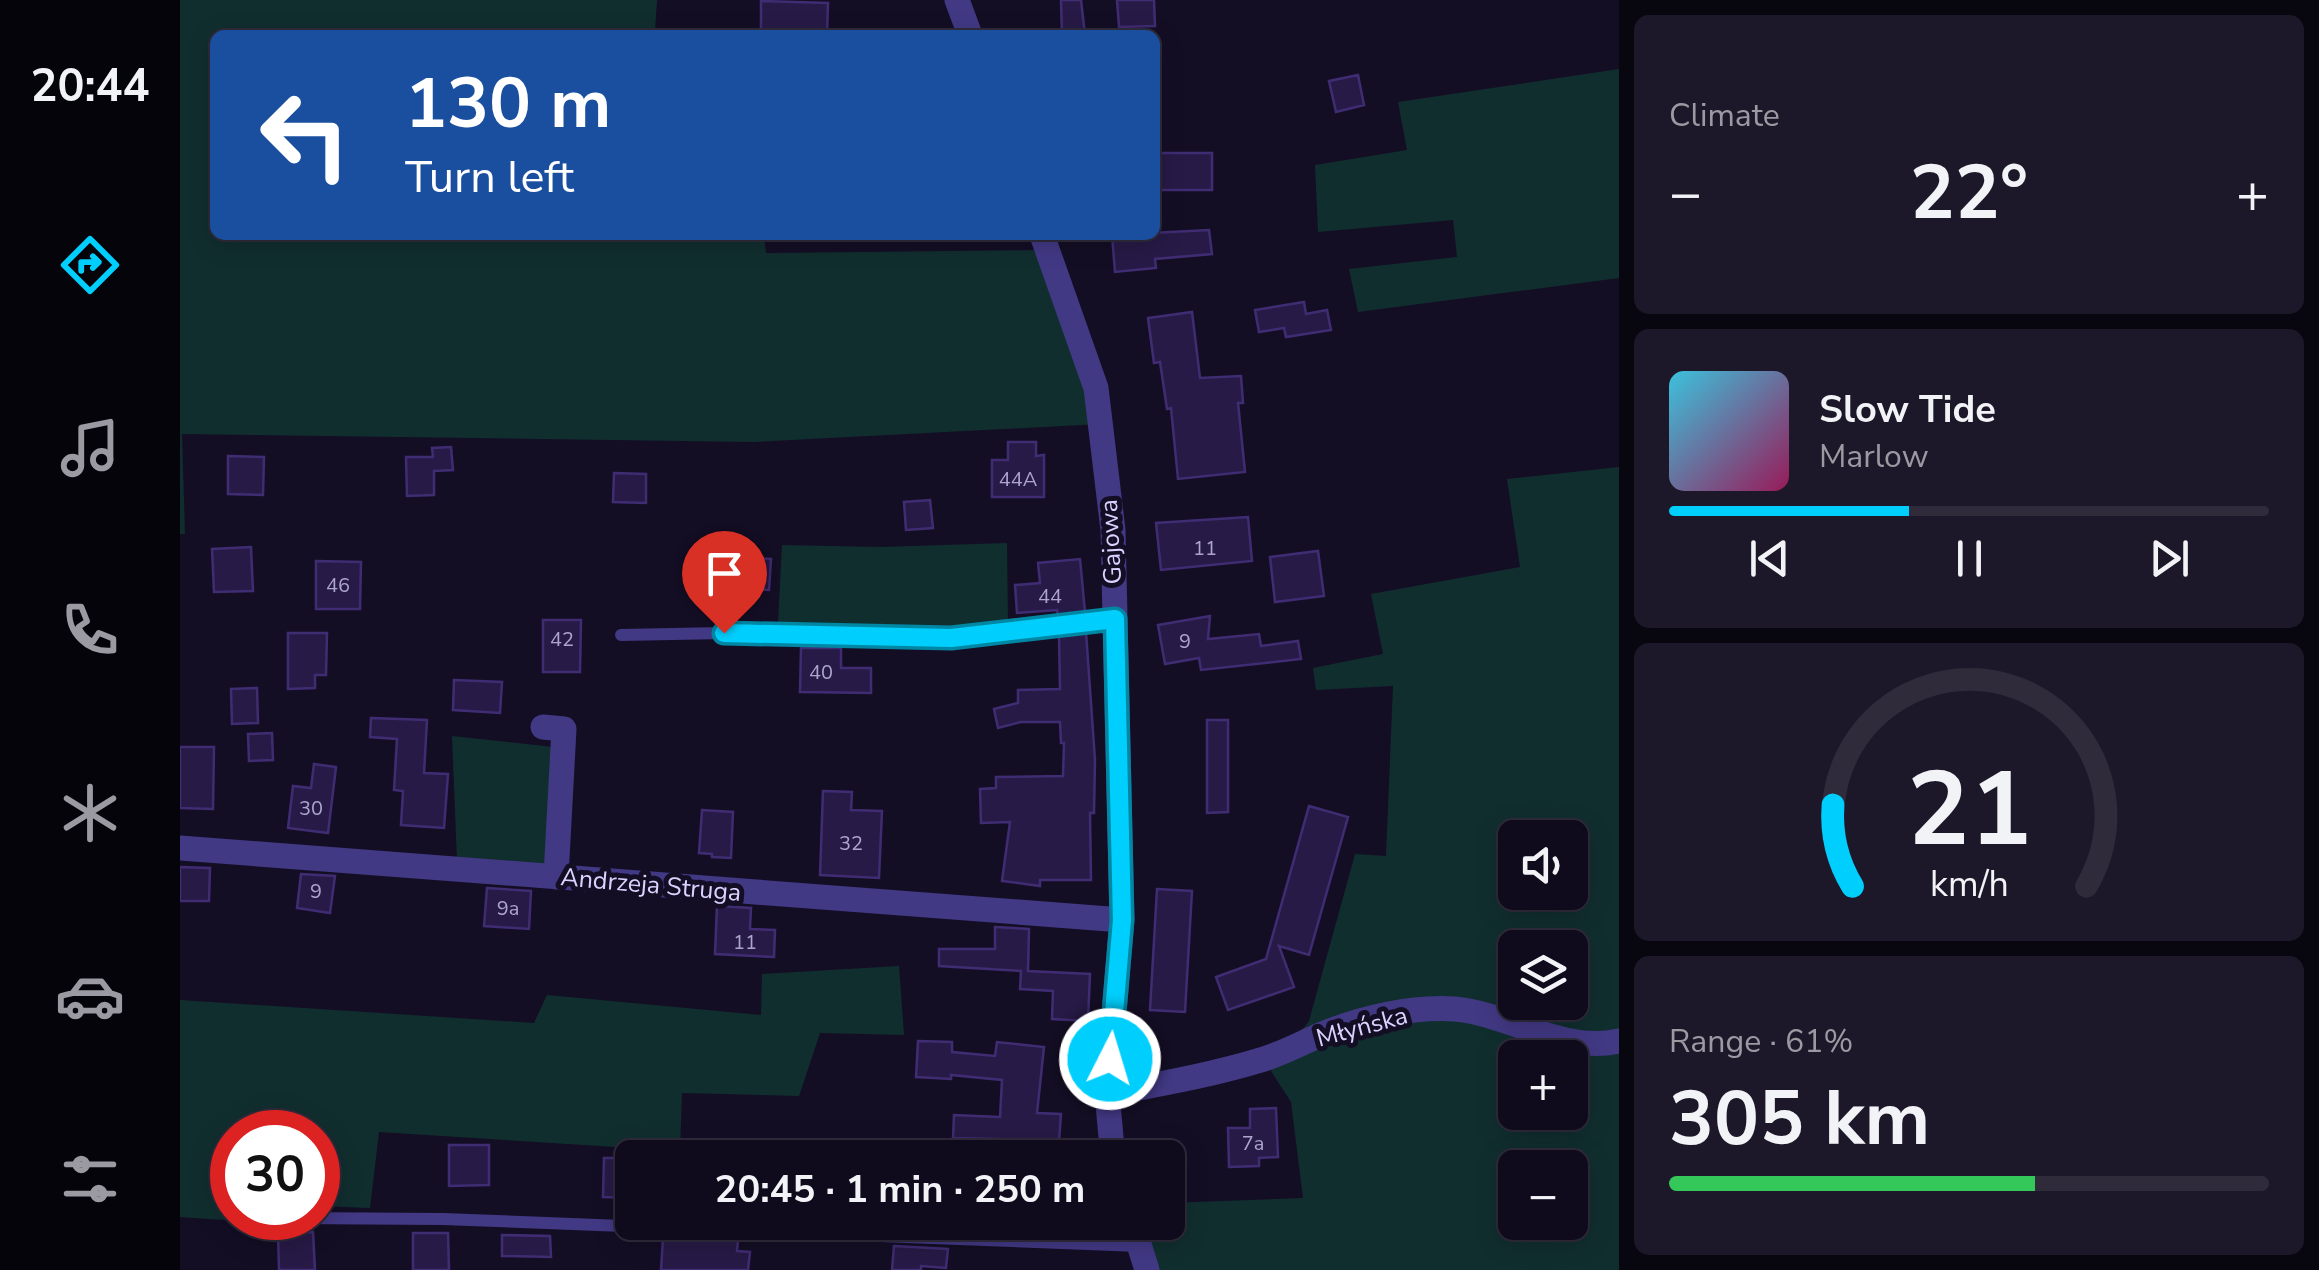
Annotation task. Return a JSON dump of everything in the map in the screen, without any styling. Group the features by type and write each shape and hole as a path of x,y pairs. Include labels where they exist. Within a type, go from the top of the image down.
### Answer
{"street":[{"path":"957,0 968,30"},
{"name":"Gajowa","path":"1044,240 1096,388 1113,530 1122,920 1107,1094 1111,1140"},
{"path":"543,727 564,729 556,877"},
{"name":"Andrzeja Struga","path":"180,848 1122,920"},
{"name":"Młyńska","path":"1107,1094 1270,1058 1325,1032 1389,1014 1455,1010 1562,1039 1602,1045 1619,1042"}],"lane":[{"path":"622,635 951,638 1115,619"},
{"path":"340,1218 1139,1246"}],"green space":[{"path":"180,0 657,0 655,30 210,30 210,240 765,240 766,253 1047,250 1101,424 753,442 182,434 185,534 180,534"},
{"path":"1619,69 1619,278 1358,312 1349,269 1457,257 1453,220 1318,232 1315,165 1407,150 1398,102"},
{"path":"1619,467 1619,1270 1149,1270 1138,1240 1185,1240 1185,1202 1303,1198 1291,1102 1271,1071 1309,1021 1355,854 1386,856 1393,686 1316,690 1313,668 1383,654 1371,594 1520,567 1507,479"},
{"path":"1007,543 1008,626 949,633 778,623 782,545"},
{"path":"452,736 553,747 547,865 457,860"},
{"path":"899,966 904,1035 820,1033 799,1096 682,1093 680,1140 615,1140 615,1147 379,1132 370,1208 340,1207 340,1110 210,1110 210,1219 180,1217 180,1000 534,1023 547,995 761,1015 762,974"}],"building":[{"path":"1061,0 1081,0 1084,30 1062,30"},
{"path":"1117,0 1154,0 1155,26 1119,27"},
{"path":"761,1 828,3 827,30 761,30"},
{"path":"1358,75 1364,105 1336,112 1329,81"},
{"path":"1160,153 1212,153 1212,190 1160,190"},
{"path":"1209,230 1212,254 1155,259 1156,268 1115,272 1112,240 1160,240 1160,233"},
{"path":"1304,302 1306,314 1327,310 1331,330 1286,337 1284,328 1259,332 1255,310"},
{"path":"1192,312 1200,378 1241,376 1243,403 1238,403 1245,472 1178,479 1171,408 1167,409 1160,362 1154,363 1148,318"},
{"path":"1008,442 1036,442 1036,456 1044,455 1044,497 992,497 992,460 1008,460"},
{"path":"451,447 453,470 434,471 434,495 407,496 406,457 433,457 432,448"},
{"path":"228,456 264,457 263,495 228,494"},
{"path":"614,473 646,474 646,503 613,502"},
{"path":"930,500 933,528 906,530 904,502"},
{"path":"1248,517 1252,561 1161,570 1156,523"},
{"path":"251,547 253,591 214,592 212,549"},
{"path":"1318,551 1324,596 1275,602 1270,557"},
{"path":"731,557 771,559 769,590 729,587"},
{"path":"1080,559 1085,612 1058,616 1057,610 1017,613 1015,585 1040,583 1038,563"},
{"path":"316,561 361,562 360,609 316,609"},
{"path":"1210,616 1208,639 1259,634 1261,646 1298,641 1301,659 1201,670 1199,658 1165,664 1158,625"},
{"path":"543,620 581,620 580,672 543,672"},
{"path":"1086,632 1095,760 1094,813 1090,813 1091,880 1040,880 1040,886 1002,881 1010,822 981,823 980,789 996,788 996,777 1063,776 1064,743 1060,722 1021,722 998,728 994,709 1018,703 1018,690 1060,689 1059,636"},
{"path":"288,633 327,633 326,675 315,675 315,688 288,689"},
{"path":"801,648 841,648 841,668 871,668 871,693 800,692"},
{"path":"454,680 502,682 500,713 453,710"},
{"path":"257,688 258,723 232,724 231,689"},
{"path":"371,718 427,720 424,773 448,774 444,828 401,825 403,791 394,790 397,739 370,737"},
{"path":"1207,720 1228,720 1228,812 1207,813"},
{"path":"272,733 273,760 249,761 248,734"},
{"path":"180,747 214,747 213,809 180,808"},
{"path":"314,764 336,767 328,833 288,828 293,786 311,788"},
{"path":"823,791 852,792 851,810 882,811 879,878 820,875"},
{"path":"1309,806 1348,817 1309,955 1279,946 1294,987 1228,1010 1216,977 1266,959"},
{"path":"702,810 733,812 731,858 699,853"},
{"path":"180,867 210,868 209,901 180,901"},
{"path":"301,874 335,876 330,913 297,908"},
{"path":"487,888 531,891 529,929 484,926"},
{"path":"1157,889 1192,891 1185,1012 1150,1010"},
{"path":"717,906 751,908 750,929 775,930 774,957 715,954"},
{"path":"995,927 1029,929 1028,971 1090,974 1088,1021 1052,1019 1053,991 1020,989 1021,971 939,966 939,949 995,949"},
{"path":"918,1041 952,1042 952,1052 995,1056 997,1042 1044,1047 1037,1113 1061,1114 1059,1140 953,1138 954,1115 1000,1117 1002,1080 951,1075 951,1079 916,1077"},
{"path":"1276,1108 1278,1157 1259,1158 1259,1166 1229,1167 1228,1128 1250,1128 1250,1109"},
{"path":"449,1145 489,1145 489,1185 449,1186"},
{"path":"604,1158 615,1158 615,1197 603,1197"},
{"path":"413,1233 448,1233 449,1270 413,1270"},
{"path":"502,1235 550,1236 551,1257 502,1256"},
{"path":"278,1240 313,1240 315,1270 279,1270"},
{"path":"663,1240 738,1240 737,1251 750,1252 748,1270 661,1270"},
{"path":"894,1246 948,1249 946,1268 892,1270"}],"route":[{"path":"724,633 951,638 1115,619 1122,920 1110,1059"}]}
